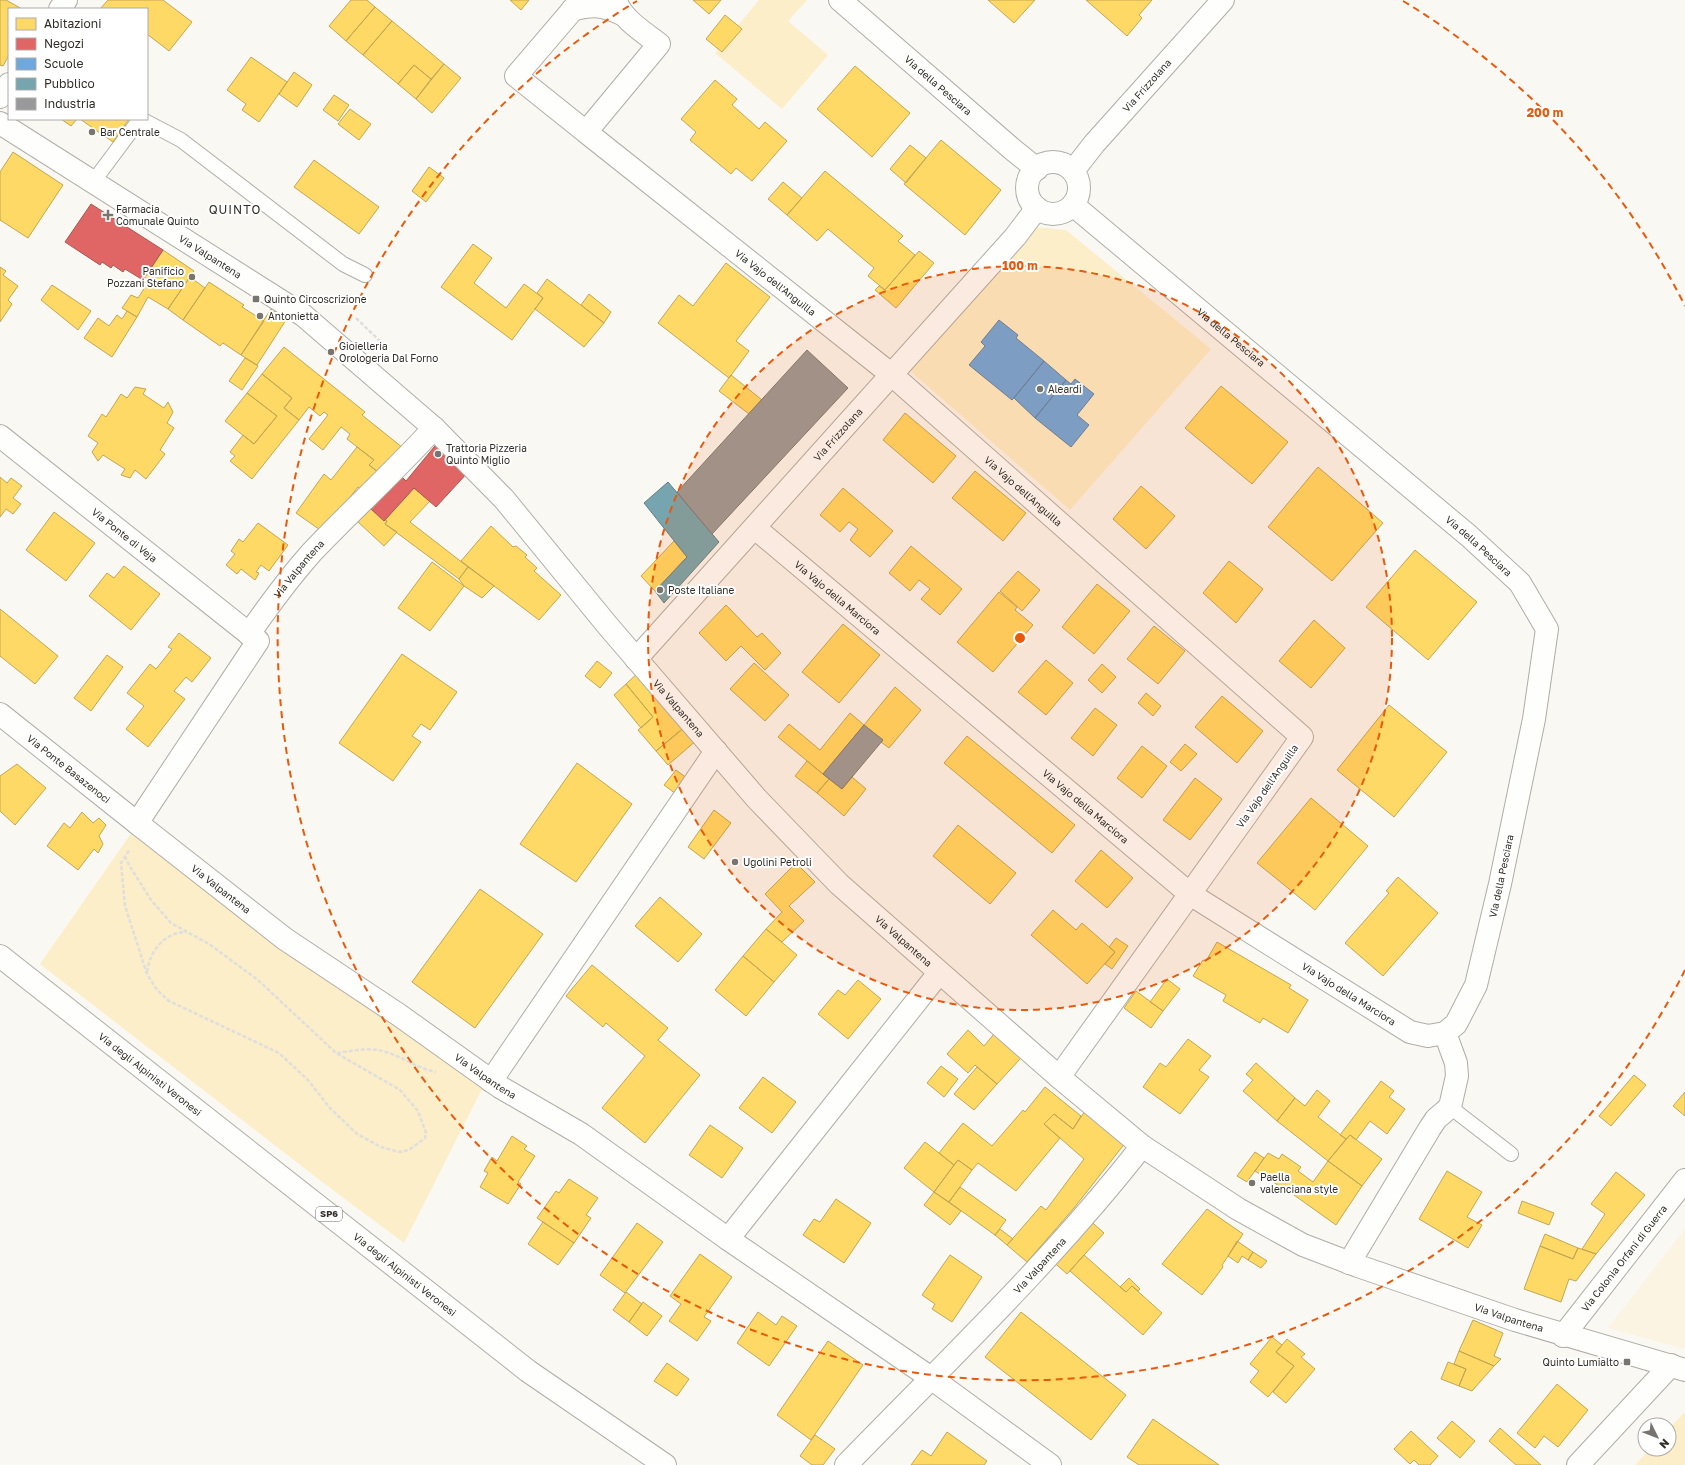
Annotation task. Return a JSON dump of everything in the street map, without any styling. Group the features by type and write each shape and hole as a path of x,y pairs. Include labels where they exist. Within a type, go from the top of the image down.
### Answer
{"main road":[{"name":"Via della Pesciara","path":"840,0 1037,169"},
{"name":"Via Frizzolana","path":"1072,171 1094,144 1223,0"},
{"path":"576,5 595,5 620,8 659,44 586,132"},
{"name":"Via Vajo dell'Anguilla","path":"576,5 516,76 892,375 1302,736 1190,894"},
{"path":"0,97 8,85"},
{"name":"Via Valpantena","path":"0,123 302,315 434,428 504,499 636,659 757,799 839,884 1059,1077 1142,1146 1238,1209 1303,1245 1349,1263 1563,1336 1678,1368"},
{"path":"1052,163 1060,163 1072,171 1079,185 1077,199 1067,211 1059,214 1044,212 1032,203 1028,188 1029,181 1037,169 1052,163"},
{"name":"Via della Pesciara","path":"1073,205 1469,536 1520,583 1547,629 1534,718 1500,884 1476,985 1456,1024 1445,1033"},
{"name":"Via Frizzolana","path":"636,659 1015,237 1037,208"},
{"name":"Via Valpantena","path":"249,634 280,590 312,552 404,461 434,428"},
{"name":"Via Ponte di Veja","path":"0,436 249,634"},
{"name":"Via Vajo della Marciora","path":"755,528 1190,894 1410,1032 1428,1036 1445,1033"},
{"path":"141,826 258,641 249,634"},
{"name":"Via Ponte Basazenoci","path":"0,714 141,826"},
{"path":"491,1080 716,751"},
{"name":"Via Valpantena","path":"141,826 285,939 491,1080 580,1134 728,1239 931,1378 1050,1465"},
{"path":"1059,1077 1190,894"},
{"name":"Via degli Alpinisti Veronesi","path":"0,956 528,1371 665,1465"},
{"name":"Via Valpantena","path":"728,1239 939,973"},
{"path":"1349,1263 1430,1128 1450,1107 1457,1076 1456,1063 1445,1033"},
{"name":"Via Valpantena","path":"846,1465 1036,1268 1108,1189 1142,1146"},
{"name":"Via Colonia Orfani di Guerra","path":"1563,1336 1685,1180"},
{"name":"Via Valpantena","path":"1578,1465 1678,1368"}],"lane":[{"path":"94,182 139,120"},
{"path":"142,120 181,140 344,264 365,275"},
{"path":"1450,1107 1511,1154"}],"path":[{"path":"125,856 151,900 171,923 229,957 258,980 336,1053 400,1090 418,1111 426,1133 425,1138 417,1146 409,1150 399,1152 381,1148 357,1134 329,1107 308,1080 279,1053 169,1001 157,990 147,974 125,906 120,862 125,856 141,826"},
{"path":"147,974 153,952 164,939 178,932 188,932"},
{"path":"336,1053 377,1050 391,1054 424,1070 440,1073 450,1072 465,1062"}],"shaded area":[{"path":"759,0 807,0 788,21 828,55 782,109 715,53"},
{"path":"1035,227 1066,230 1211,349 1070,510 910,371"},
{"path":"132,832 485,1083 404,1243 325,1184 40,964"},
{"path":"1685,1229 1685,1349 1608,1328"},
{"path":"1685,1412 1685,1465 1635,1465 1642,1457 1677,1457 1677,1420"}],"building: Abitazioni":[{"path":"0,0 6,0 20,8 8,8 8,57 3,66 0,65"},
{"path":"108,0 163,0 192,22 169,51 148,35 148,8 101,8"},
{"path":"351,0 367,0 375,7 346,41 329,26"},
{"path":"510,0 529,0 521,10"},
{"path":"693,0 721,0 709,14"},
{"path":"988,0 1035,0 1014,23"},
{"path":"1086,0 1152,0 1139,15 1142,18 1127,36"},
{"path":"375,7 392,21 363,55 346,41"},
{"path":"725,15 742,29 722,52 706,39"},
{"path":"392,21 444,64 431,79 414,65 398,84 363,55"},
{"path":"251,57 287,82 259,122 242,110 246,104 227,90"},
{"path":"444,64 461,78 432,113 416,99"},
{"path":"414,65 431,79 416,99 398,84"},
{"path":"855,66 910,113 872,157 817,109"},
{"path":"294,72 312,85 297,107 279,94"},
{"path":"715,80 737,99 732,105 759,129 765,122 787,141 752,181 736,168 731,174 690,140 696,132 681,119"},
{"path":"334,95 349,105 338,121 323,110"},
{"path":"350,109 371,124 359,140 338,124"},
{"path":"62,120 76,120 71,126"},
{"path":"81,120 128,120 113,142"},
{"path":"941,140 1001,190 965,235 904,184"},
{"path":"910,145 926,158 906,183 890,169"},
{"path":"13,152 63,185 28,238 0,220 0,172"},
{"path":"314,160 379,207 359,234 294,187"},
{"path":"429,167 444,178 426,202 412,191"},
{"path":"825,171 903,236 898,241 915,255 885,290 868,276 874,268 828,229 817,241 787,215"},
{"path":"783,182 802,198 787,215 768,199"},
{"path":"473,244 492,258 474,283 506,308 524,284 543,298 512,340 441,287"},
{"path":"163,250 194,271 168,309 148,297 137,317 122,308 131,295 138,298 147,284 143,280"},
{"path":"919,251 934,263 896,308 875,290 879,286 885,290"},
{"path":"726,263 770,297 736,341 749,351 729,378 658,323 679,295 693,306"},
{"path":"0,267 6,271 3,275 18,286 8,300 12,304 0,322"},
{"path":"190,277 205,288 183,320 168,309"},
{"path":"547,279 604,323 584,347 535,309 543,298 537,293"},
{"path":"209,282 244,305 242,307 264,321 241,355 223,343 220,346 183,320"},
{"path":"52,285 91,311 78,330 41,300"},
{"path":"589,294 611,312 604,323 581,305"},
{"path":"271,309 286,320 257,365 241,355"},
{"path":"127,311 137,317 112,357 84,338 98,318 109,326 117,315 122,319"},
{"path":"284,347 365,412 362,415 403,448 382,475 369,465 374,460 347,439 350,434 341,427 323,450 309,439 328,415 324,412 320,416 309,407 299,420 284,408 292,398 262,374"},
{"path":"245,358 258,366 242,390 229,381"},
{"path":"262,374 292,398 284,408 299,420 252,479 230,461 235,456 230,452 243,435 254,444 277,416 247,393"},
{"path":"731,375 762,400 749,414 719,391"},
{"path":"1221,386 1288,442 1252,484 1185,428"},
{"path":"135,387 146,389 143,394 164,408 168,402 173,412 167,423 174,428 160,450 165,454 146,479 135,470 130,478 121,475 125,469 103,455 98,461 92,452 98,443 88,436 102,414 106,417 121,394 127,398"},
{"path":"247,393 277,416 254,444 225,421"},
{"path":"905,413 956,456 933,483 883,440"},
{"path":"357,447 374,460 369,465 382,475 367,494 358,487 323,532 296,513 324,474 331,480"},
{"path":"1318,467 1383,523 1332,581 1268,527"},
{"path":"975,471 1026,513 1003,541 952,498"},
{"path":"0,477 7,483 11,478 22,486 13,498 21,504 13,514 6,509 0,517"},
{"path":"1141,486 1175,516 1146,549 1113,519"},
{"path":"414,488 430,501 410,522 468,567 459,579 385,524 387,521 385,520"},
{"path":"843,488 893,531 870,557 850,540 858,529 849,522 840,532 820,515"},
{"path":"371,509 387,521 385,524 397,532 384,546 358,522"},
{"path":"54,512 95,543 66,581 26,550"},
{"path":"258,523 288,545 269,571 261,565 256,572 259,573 255,580 241,569 237,574 226,565 235,554 231,551 239,539 243,542"},
{"path":"491,526 513,547 516,546 527,555 525,557 537,568 534,571 561,595 539,620 461,561"},
{"path":"674,541 687,557 655,591 641,576"},
{"path":"911,546 962,589 940,615 921,599 930,589 919,580 910,591 889,573"},
{"path":"1415,550 1477,602 1428,660 1366,607"},
{"path":"1229,561 1263,589 1236,623 1203,593"},
{"path":"432,562 464,586 430,631 398,608"},
{"path":"124,566 160,594 131,630 89,596 107,573 114,578"},
{"path":"468,567 494,586 482,598 464,586 459,579"},
{"path":"1018,571 1040,590 1022,611 1000,591"},
{"path":"1097,584 1130,611 1094,654 1062,627"},
{"path":"999,592 1017,607 1015,610 1033,625 993,672 957,642"},
{"path":"726,605 757,637 762,633 781,653 765,670 741,646 726,661 699,633"},
{"path":"0,609 58,656 35,684 0,656"},
{"path":"1314,620 1345,648 1311,688 1279,661"},
{"path":"843,624 880,655 839,703 802,672"},
{"path":"1154,626 1185,651 1158,684 1127,659"},
{"path":"179,633 211,658 192,682 186,677 174,691 185,699 148,747 126,729 144,706 127,693 150,664 156,669 172,649 168,647"},
{"path":"402,654 457,692 430,730 421,724 412,736 421,742 393,781 339,743"},
{"path":"107,655 123,667 91,711 74,698"},
{"path":"1046,660 1073,683 1046,715 1018,692"},
{"path":"597,661 612,673 600,688 585,676"},
{"path":"754,663 789,695 765,721 730,689"},
{"path":"1102,664 1116,677 1102,693 1088,680"},
{"path":"640,671 686,726 656,751 638,730 653,717 626,684"},
{"path":"626,684 653,717 641,728 614,695"},
{"path":"895,687 921,710 889,748 881,742 883,740 864,725"},
{"path":"1146,693 1161,706 1153,716 1138,703"},
{"path":"1222,696 1263,731 1237,763 1195,727"},
{"path":"1389,705 1447,752 1394,817 1337,770"},
{"path":"1095,708 1117,725 1093,756 1071,738"},
{"path":"850,713 864,725 823,774 778,737 789,724 820,750"},
{"path":"686,726 698,739 668,765 656,751"},
{"path":"967,736 1075,825 1052,853 944,763"},
{"path":"1185,744 1197,754 1181,771 1170,762"},
{"path":"1142,746 1167,766 1142,798 1117,778"},
{"path":"807,761 829,779 817,793 795,776"},
{"path":"577,763 632,804 576,882 520,844"},
{"path":"17,764 46,788 15,825 0,811 0,776"},
{"path":"676,770 688,779 676,794 664,785"},
{"path":"852,777 866,789 844,816 817,793 829,779 842,789"},
{"path":"1195,778 1222,799 1190,840 1163,820"},
{"path":"1311,798 1368,846 1315,910 1257,863"},
{"path":"714,810 731,823 704,859 688,847"},
{"path":"82,812 93,823 99,818 106,825 99,836 103,844 98,853 94,849 78,870 47,846 64,823 70,828"},
{"path":"958,825 1016,873 990,904 933,856"},
{"path":"1101,850 1133,878 1107,908 1075,881"},
{"path":"796,863 815,882 789,906 804,921 782,942 766,929 782,912 765,894"},
{"path":"1398,877 1438,913 1383,976 1345,943 1389,893 1386,891"},
{"path":"480,889 543,934 475,1028 412,982"},
{"path":"660,897 702,934 678,962 635,926"},
{"path":"1053,910 1076,930 1082,923 1115,952 1087,984 1031,935"},
{"path":"766,929 797,955 774,982 743,956"},
{"path":"1116,938 1128,946 1112,969 1105,964 1115,952 1109,947"},
{"path":"1217,942 1291,985 1289,988 1308,1000 1288,1033 1263,1018 1260,1023 1223,1001 1226,995 1193,976 1203,960 1206,961"},
{"path":"743,956 774,982 746,1016 715,990"},
{"path":"592,965 668,1028 658,1040 700,1075 645,1143 602,1108 645,1056 606,1023 603,1027 566,996"},
{"path":"1167,979 1180,989 1163,1011 1150,1002"},
{"path":"858,980 881,999 848,1039 818,1014 838,990 845,995"},
{"path":"1136,991 1163,1011 1151,1028 1124,1008"},
{"path":"968,1030 984,1046 994,1034 1021,1058 997,1084 975,1065 968,1073 947,1054"},
{"path":"1188,1039 1211,1056 1199,1070 1209,1077 1180,1114 1143,1087 1160,1063 1166,1067"},
{"path":"1256,1063 1295,1098 1277,1121 1243,1091 1253,1080 1246,1074"},
{"path":"941,1066 958,1079 944,1097 927,1083"},
{"path":"977,1067 997,1084 974,1110 954,1094"},
{"path":"1634,1075 1646,1085 1611,1126 1599,1116"},
{"path":"763,1077 796,1102 772,1133 739,1108"},
{"path":"1381,1081 1394,1091 1389,1097 1405,1109 1387,1134 1370,1121 1356,1140 1350,1135 1346,1139 1340,1135"},
{"path":"1045,1087 1081,1116 1073,1129 1054,1114 1044,1124 1060,1138 1016,1191 978,1163 972,1170 958,1160 954,1165 939,1153 963,1123 992,1146 1023,1110 1025,1112"},
{"path":"1317,1090 1330,1101 1318,1117 1346,1139 1328,1161 1277,1121 1295,1098 1305,1106"},
{"path":"1685,1092 1685,1116 1673,1106"},
{"path":"1085,1111 1126,1142 1074,1208 1027,1262 1007,1245 1041,1206 1046,1210 1084,1159 1044,1124 1054,1114 1073,1129"},
{"path":"710,1125 743,1148 722,1178 689,1155"},
{"path":"1350,1135 1382,1159 1362,1186 1328,1161"},
{"path":"512,1136 527,1146 524,1149 535,1156 518,1182 521,1184 508,1204 480,1187 488,1173 484,1171 492,1157 497,1161"},
{"path":"925,1142 954,1165 934,1192 904,1168"},
{"path":"1255,1152 1264,1158 1247,1182 1237,1176"},
{"path":"1268,1153 1279,1159 1282,1154 1301,1167 1298,1171 1313,1182 1328,1161 1362,1186 1336,1225 1294,1195 1255,1171"},
{"path":"958,1160 972,1170 949,1202 934,1192"},
{"path":"1447,1171 1482,1192 1467,1217 1482,1225 1468,1248 1419,1219"},
{"path":"1616,1172 1645,1195 1596,1254 1582,1249 1605,1214 1591,1204"},
{"path":"569,1179 598,1198 586,1215 591,1218 574,1243 537,1218 556,1191 559,1193"},
{"path":"960,1187 1006,1220 995,1235 949,1202"},
{"path":"934,1192 961,1211 950,1225 924,1205"},
{"path":"836,1199 871,1223 844,1263 803,1235 814,1219 820,1222"},
{"path":"1522,1201 1554,1213 1549,1225 1518,1213"},
{"path":"1207,1209 1243,1234 1222,1265 1223,1267 1202,1295 1162,1264"},
{"path":"1085,1216 1104,1233 1067,1274 1049,1258"},
{"path":"543,1222 574,1243 558,1265 528,1244"},
{"path":"637,1223 663,1242 625,1293 600,1275"},
{"path":"1000,1229 1013,1239 1007,1245 995,1235"},
{"path":"1545,1234 1578,1248 1573,1259 1540,1246"},
{"path":"1237,1241 1253,1252 1248,1260 1242,1256 1238,1263 1228,1256"},
{"path":"1540,1246 1573,1259 1578,1248 1596,1254 1576,1281 1569,1279 1561,1302 1524,1289"},
{"path":"1253,1252 1267,1261 1261,1268 1248,1260"},
{"path":"700,1254 732,1277 704,1317 711,1321 697,1341 669,1321 681,1304 670,1296"},
{"path":"950,1255 982,1277 952,1322 932,1309 935,1304 922,1295"},
{"path":"1084,1255 1126,1292 1132,1286 1162,1313 1143,1335 1070,1271"},
{"path":"1129,1278 1140,1289 1138,1291 1132,1286 1126,1292 1120,1287"},
{"path":"626,1292 642,1304 629,1322 613,1310"},
{"path":"643,1302 662,1316 647,1336 629,1322"},
{"path":"758,1312 776,1325 782,1316 797,1326 769,1366 737,1343"},
{"path":"1021,1312 1126,1395 1091,1440 985,1357"},
{"path":"1473,1320 1503,1333 1494,1356 1501,1359 1494,1366 1459,1351"},
{"path":"1272,1337 1282,1345 1276,1352 1294,1366 1268,1397 1250,1382 1259,1371 1250,1364"},
{"path":"1287,1339 1305,1354 1301,1357 1315,1369 1286,1403 1273,1392 1294,1366 1276,1352"},
{"path":"828,1341 863,1365 811,1440 777,1415"},
{"path":"1459,1351 1494,1366 1472,1391 1459,1386 1466,1369 1454,1364"},
{"path":"1448,1362 1466,1369 1459,1386 1441,1379"},
{"path":"667,1363 689,1379 677,1396 654,1381"},
{"path":"1557,1384 1588,1410 1558,1447 1544,1436 1535,1448 1517,1433"},
{"path":"1153,1419 1219,1465 1139,1465 1127,1457"},
{"path":"1452,1421 1475,1441 1460,1458 1437,1438"},
{"path":"1500,1428 1541,1465 1516,1465 1489,1441"},
{"path":"1411,1431 1438,1456 1430,1465 1419,1465 1414,1460 1410,1464 1394,1449"},
{"path":"947,1432 987,1461 984,1465 911,1465 922,1450 931,1456"},
{"path":"815,1435 835,1449 823,1465 812,1465 800,1456"}],"building: Negozi":[{"path":"91,204 163,250 143,280 125,269 123,272 113,265 111,268 102,262 100,265 65,242"},
{"path":"439,441 470,470 436,507 414,488 384,521 371,509 401,476 406,481"}],"building: Scuole":[{"path":"999,320 1018,335 1016,338 1044,361 1012,400 969,365 985,346 981,342"},
{"name":"Aleardi","path":"1044,361 1066,380 1035,418 1014,398"},
{"path":"1075,379 1094,394 1077,415 1089,425 1071,447 1035,418 1066,380 1071,384"}],"building: Pubblico":[{"path":"668,482 719,542 664,603 655,591 687,557 644,503"}],"building: Industria":[{"path":"807,350 848,388 712,534 677,492"},
{"path":"864,725 883,740 842,789 823,774"}],"place":[{"name":"Bar Centrale","path":"92,132"},
{"name":"Farmacia Comunale Quinto","path":"108,215"},
{"name":"Panificio Pozzani Stefano","path":"192,277"},
{"name":"Quinto Circoscrizione","path":"256,299"},
{"name":"Antonietta","path":"260,316"},
{"name":"Gioielleria Orologeria Dal Forno","path":"331,352"},
{"name":"Aleardi","path":"1040,389"},
{"name":"Trattoria Pizzeria Quinto Miglio","path":"438,454"},
{"name":"Poste Italiane","path":"660,590"},
{"name":"Ugolini Petroli","path":"735,862"},
{"name":"Paella valenciana style","path":"1252,1183"},
{"name":"Quinto Lumialto","path":"1627,1362"}],"district":[{"name":"QUINTO","path":"235,210"}]}
